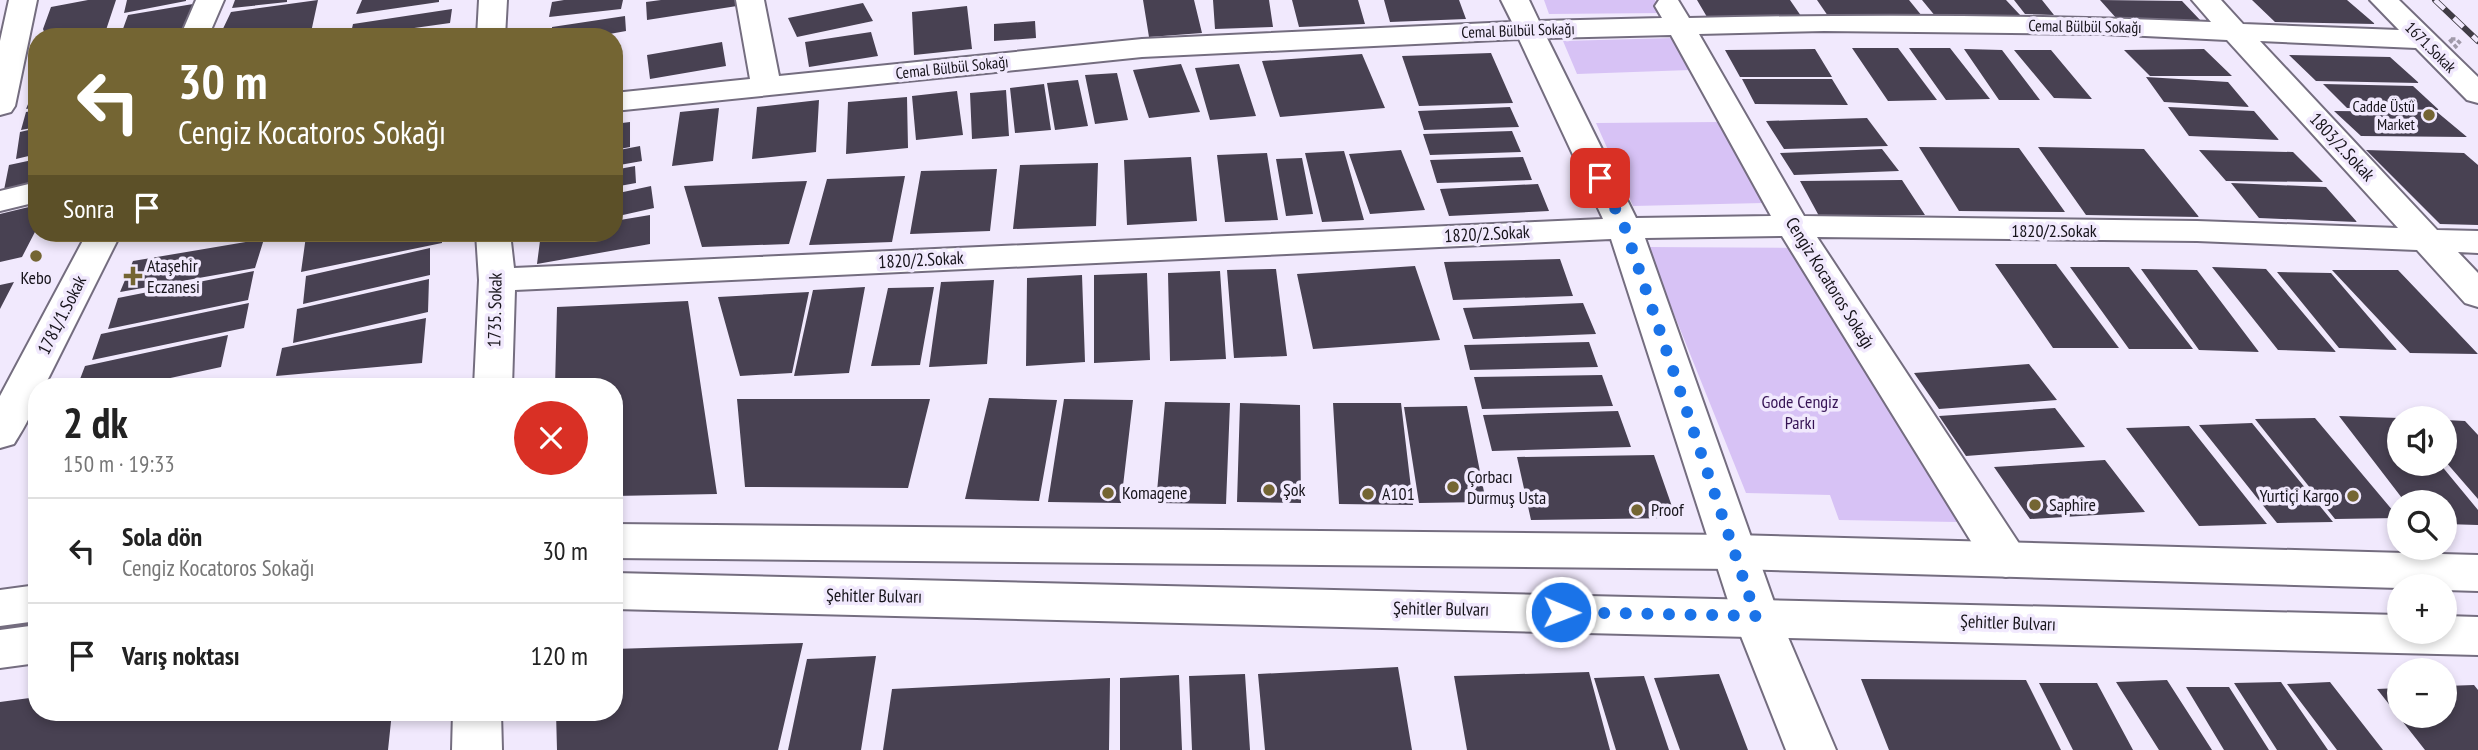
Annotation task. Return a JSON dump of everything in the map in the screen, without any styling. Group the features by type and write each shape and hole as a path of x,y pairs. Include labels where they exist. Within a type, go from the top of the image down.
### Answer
{"street":[{"path":"198,28 210,0"},
{"path":"491,28 492,0"},
{"path":"750,0 766,85"},
{"name":"1803/2.Sokak","path":"2206,0 2478,295"},
{"name":"1671.Sokak","path":"2384,0 2478,94"},
{"path":"0,106 19,2"},
{"name":"Cemal Bülbül Sokağı","path":"623,101 1142,48 1521,15 1672,13 2234,30 2425,40"},
{"name":"Cengiz Kocatoros Sokağı","path":"1672,13 1793,226 2006,560"},
{"path":"1521,15 1625,228 1756,616 1811,750"},
{"path":"0,201 28,194"},
{"name":"1820/2.Sokak","path":"497,280 1625,228 1793,226 1975,231 2197,231 2478,242"},
{"name":"1781/1.Sokak","path":"29,378 99,242"},
{"name":"1735. Sokak","path":"493,378 497,280 494,242"},
{"name":"1781/1.Sokak","path":"0,434 28,380"},
{"path":"623,541 1734,552 2478,573"},
{"name":"Şehitler Bulvarı","path":"623,591 1756,616 2478,636"},
{"path":"0,608 28,604"},
{"path":"0,649 28,645"},
{"path":"477,721 477,750"}],"green space":[{"path":"1544,0 1655,0 1662,13 1549,14"},
{"path":"1672,38 1690,70 1577,74 1563,41"},
{"path":"1719,122 1763,203 1633,206 1596,123"},
{"name":"Gode Cengiz Parkı","path":"1647,247 1800,248 1957,522 1839,520 1830,495 1746,493"}],"building":[{"path":"88,0 116,0 107,28 43,28 51,7"},
{"path":"127,0 186,0 186,1 124,13"},
{"path":"235,0 287,0 287,2 232,8"},
{"path":"318,0 312,28 223,28 231,12"},
{"path":"362,0 439,0 439,2 356,14"},
{"path":"623,0 621,9 549,17 552,2"},
{"path":"736,0 737,6 647,20 646,2"},
{"path":"1143,0 1194,0 1202,33 1149,37"},
{"path":"1213,0 1269,0 1273,27 1215,29"},
{"path":"1292,0 1358,0 1365,24 1299,27"},
{"path":"1384,0 1459,0 1466,19 1390,22"},
{"path":"1697,0 1790,0 1801,16 1707,17"},
{"path":"1817,0 1909,0 1922,16 1828,16"},
{"path":"1922,0 2006,0 2021,16 1936,17"},
{"path":"2014,0 2042,0 2054,15 2025,14"},
{"path":"2100,0 2182,1 2201,21 2117,19"},
{"path":"2252,0 2347,0 2375,24 2275,22"},
{"path":"863,3 873,21 797,37 788,18"},
{"path":"193,4 187,28 123,28 128,15"},
{"path":"967,6 972,49 914,55 912,12"},
{"path":"452,9 450,23 414,28 352,28 353,24"},
{"path":"625,16 626,31 623,32 623,28 552,27"},
{"path":"1035,21 1036,38 994,41 994,24"},
{"path":"871,32 878,56 809,67 805,42"},
{"path":"722,42 726,66 650,79 647,55"},
{"path":"1852,48 1898,48 1937,100 1888,101"},
{"path":"1909,48 1950,48 1990,99 1946,100"},
{"path":"1815,49 1832,77 1740,77 1725,50"},
{"path":"1964,49 2002,50 2040,100 1999,100"},
{"path":"2204,49 2232,76 2150,76 2124,50"},
{"path":"2014,50 2051,50 2092,99 2054,98"},
{"path":"1491,53 1513,103 1419,106 1402,56"},
{"path":"1362,54 1385,108 1280,117 1262,61"},
{"path":"2289,55 2390,57 2419,83 2316,81"},
{"path":"1181,64 1200,112 1149,118 1133,70"},
{"path":"1239,64 1256,116 1210,120 1195,68"},
{"path":"1117,73 1128,120 1095,124 1085,75"},
{"path":"2146,77 2228,82 2249,107 2164,102"},
{"path":"1742,79 1832,79 1848,105 1755,104"},
{"path":"1078,80 1088,126 1055,130 1047,83"},
{"path":"1044,84 1051,130 1015,133 1010,88"},
{"path":"2323,84 2413,86 2439,110 2347,108"},
{"path":"1006,90 1009,136 972,139 970,93"},
{"path":"957,91 963,135 916,140 912,96"},
{"path":"907,97 908,148 846,154 848,102"},
{"path":"819,100 816,152 752,159 757,107"},
{"path":"1510,107 1519,127 1424,130 1418,111"},
{"path":"2168,107 2254,111 2279,140 2189,136"},
{"path":"719,108 713,161 672,166 680,112"},
{"path":"2334,111 2437,112 2467,137 2361,136"},
{"path":"26,112 28,129 21,130"},
{"path":"1867,118 1888,146 1784,149 1766,121"},
{"path":"630,122 630,147 623,148 623,123"},
{"path":"28,130 28,156 16,159 20,132"},
{"path":"1512,131 1521,152 1430,155 1423,134"},
{"path":"640,146 642,161 623,164 623,149"},
{"path":"1919,147 2019,148 2065,212 1959,211"},
{"path":"2038,147 2144,149 2199,217 2086,215"},
{"path":"1882,149 1899,171 1794,175 1780,153"},
{"path":"1401,150 1425,210 1370,214 1349,154"},
{"path":"2199,150 2293,152 2323,182 2226,181"},
{"path":"2366,150 2464,153 2478,165 2478,225 2440,224"},
{"path":"1344,151 1364,220 1322,222 1305,153"},
{"path":"1267,153 1278,220 1225,222 1217,155"},
{"path":"1191,157 1197,221 1127,225 1124,160"},
{"path":"1523,157 1532,180 1437,183 1430,160"},
{"path":"1302,158 1313,214 1286,216 1276,159"},
{"path":"28,161 28,184 4,190 9,165"},
{"path":"1098,163 1096,226 1013,229 1020,165"},
{"path":"635,166 636,183 623,185 623,168"},
{"path":"997,169 990,231 910,234 921,171"},
{"path":"905,176 892,242 809,245 827,179"},
{"path":"1902,180 1925,215 1819,216 1800,181"},
{"path":"807,181 789,244 702,247 684,186"},
{"path":"2231,183 2326,187 2357,222 2259,218"},
{"path":"1538,184 1549,211 1449,216 1440,189"},
{"path":"651,186 654,208 623,215 623,192"},
{"path":"28,207 30,242 22,257 0,262 0,214"},
{"path":"650,215 650,244 537,264 540,242 623,242 623,220"},
{"path":"246,242 263,242 255,268 120,292 133,261"},
{"path":"305,242 442,242 442,243 301,272"},
{"path":"430,248 430,275 303,304 306,276"},
{"path":"1560,259 1573,296 1453,300 1444,262"},
{"path":"1995,264 2056,264 2119,348 2053,348"},
{"path":"1415,266 1440,340 1313,349 1297,274"},
{"path":"2070,267 2129,267 2193,349 2129,349"},
{"path":"2212,267 2266,269 2336,352 2278,350"},
{"path":"1276,269 1287,356 1234,358 1227,270"},
{"path":"2141,269 2197,270 2259,352 2199,350"},
{"path":"2332,270 2398,270 2478,354 2410,353"},
{"path":"254,271 248,300 108,329 118,298"},
{"path":"1220,271 1226,359 1170,361 1168,273"},
{"path":"2277,272 2331,273 2397,350 2339,348"},
{"path":"1147,273 1150,360 1094,363 1094,275"},
{"path":"1082,275 1085,362 1026,366 1027,278"},
{"path":"429,279 428,312 293,343 297,309"},
{"path":"994,280 987,364 929,367 941,282"},
{"path":"14,282 0,309 0,285"},
{"path":"865,287 849,373 794,376 813,290"},
{"path":"934,287 920,365 871,366 888,288"},
{"path":"809,292 792,373 740,376 718,297"},
{"path":"688,301 717,494 623,496 623,378 555,378 557,307"},
{"path":"249,303 244,328 92,360 101,334"},
{"path":"1583,303 1596,334 1473,339 1463,308"},
{"path":"426,318 422,363 276,376 282,348"},
{"path":"228,335 221,367 170,378 80,378 85,366"},
{"path":"1589,342 1598,367 1470,370 1464,345"},
{"path":"2029,364 2057,400 1939,409 1914,373"},
{"path":"1602,375 1613,406 1482,409 1474,377"},
{"path":"989,398 1057,400 1039,501 965,499"},
{"path":"737,399 930,399 908,488 745,487"},
{"path":"1064,399 1133,400 1121,503 1048,502"},
{"path":"1165,402 1230,403 1226,504 1156,503"},
{"path":"1240,403 1300,405 1301,503 1237,502"},
{"path":"1333,403 1401,403 1413,505 1339,504"},
{"path":"1467,406 1486,502 1419,503 1404,407"},
{"path":"2055,408 2085,447 1966,456 1939,416"},
{"path":"1618,411 1631,447 1492,451 1483,415"},
{"path":"2339,416 2387,418 2387,476 2450,476 2478,510 2478,525 2457,524 2457,490 2396,490"},
{"path":"2315,418 2387,504 2387,518 2335,519 2255,419"},
{"path":"2457,421 2465,421 2478,435 2478,499 2457,475"},
{"path":"2252,423 2333,522 2277,523 2199,425"},
{"path":"2189,426 2267,524 2199,526 2126,428"},
{"path":"1654,455 1676,518 1531,520 1517,457"},
{"path":"2105,460 2145,512 2030,519 1994,467"},
{"path":"803,643 778,750 557,750 556,721 623,721 623,649"},
{"path":"876,656 861,750 788,750 807,659"},
{"path":"1398,667 1412,750 1265,750 1258,674"},
{"path":"1589,672 1610,750 1467,750 1454,676"},
{"path":"1245,674 1250,750 1192,750 1189,676"},
{"path":"1719,674 1748,750 1680,750 1654,678"},
{"path":"1179,675 1182,750 1120,750 1120,678"},
{"path":"1644,676 1669,750 1616,750 1594,678"},
{"path":"1110,678 1109,750 883,750 892,689"},
{"path":"1861,679 2026,680 2061,750 1889,750"},
{"path":"2167,680 2212,750 2159,750 2116,682"},
{"path":"2281,682 2328,750 2277,750 2234,683"},
{"path":"2330,682 2383,750 2337,750 2287,684"},
{"path":"2039,683 2097,683 2133,750 2073,750"},
{"path":"2474,685 2478,690 2478,750 2425,750 2408,728 2457,728 2457,686"},
{"path":"2186,687 2229,687 2269,750 2224,750"},
{"path":"2377,689 2387,689 2387,702"},
{"path":"28,698 28,721 391,721 388,750 0,750 0,702"}],"railway":[{"path":"2435,0 2478,41"}],"place":[{"name":"Cadde Üstü Market","path":"2429,115"},
{"name":"Kebo","path":"36,256"},
{"name":"Ataşehir Eczanesi","path":"133,276"},
{"name":"Çorbacı Durmuş Usta","path":"1453,487"},
{"name":"Şok","path":"1269,490"},
{"name":"Komagene","path":"1108,493"},
{"name":"A101","path":"1368,494"},
{"name":"Yurtiçi Kargo","path":"2353,496"},
{"name":"Saphire","path":"2035,505"},
{"name":"Proof","path":"1637,510"}],"route":[{"path":"1561,612 1756,616 1625,228 1600,178"}]}
